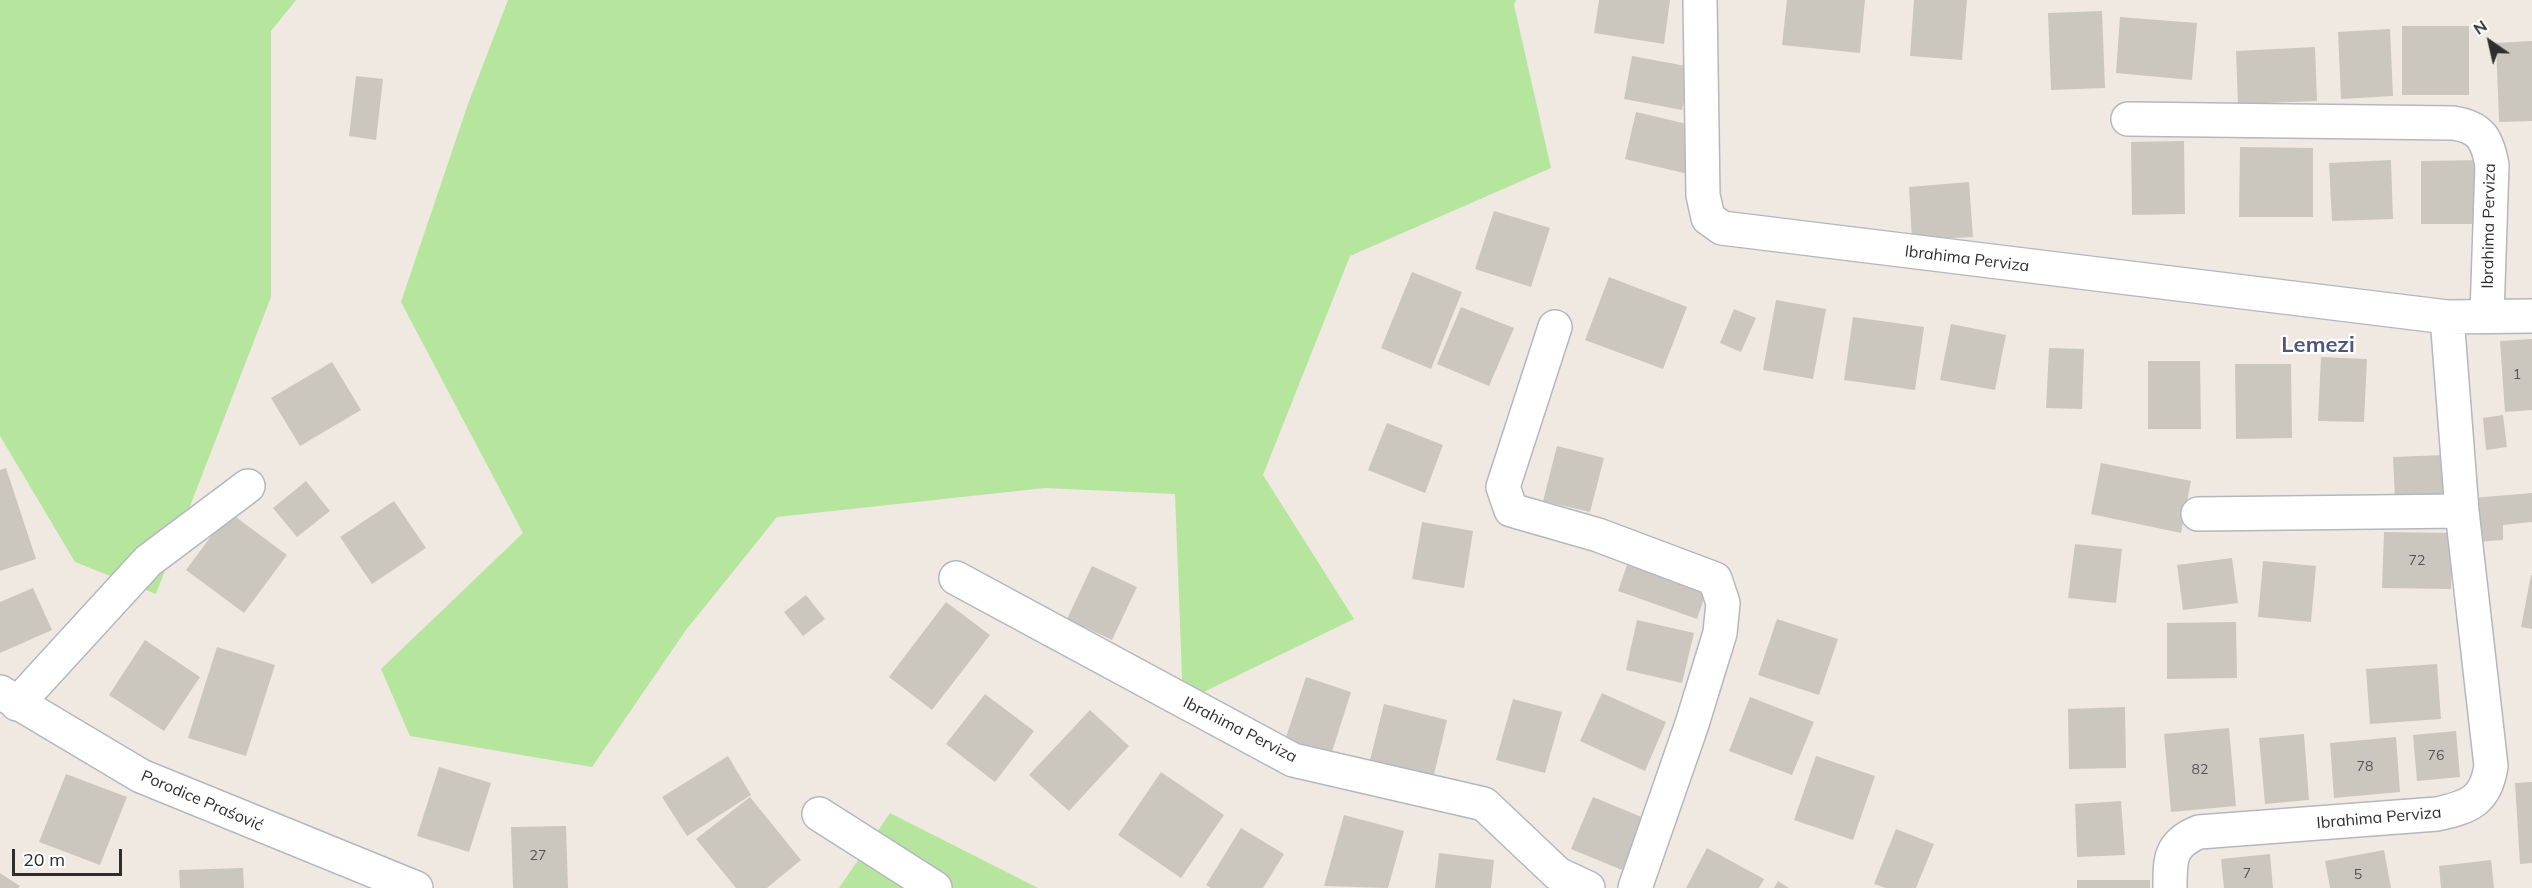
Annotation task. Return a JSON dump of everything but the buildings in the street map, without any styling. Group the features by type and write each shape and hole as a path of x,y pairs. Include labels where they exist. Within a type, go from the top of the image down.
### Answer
{"street":[{"name":"Ibrahima Perviza","path":"1700,0 1703,195 1708,218 1722,228 2447,317 2532,316"},
{"name":"Ibrahima Perviza","path":"2128,119 2468,125 2480,134 2489,148 2492,165 2487,315"},
{"name":"Ibrahima Perviza","path":"2170,888 2170,862 2173,852 2188,836 2199,832 2437,814 2461,809 2479,798 2489,783 2492,766 2462,511 2447,317"},
{"path":"1555,327 1503,487 1511,510 1598,535 1715,579 1723,603 1720,633 1692,724 1635,888"},
{"path":"9,698 148,561 248,486"},
{"path":"2198,514 2462,511"},
{"name":"Ibrahima Perviza","path":"956,578 1293,760 1484,804 1553,881 1588,888"},
{"name":"Porodice Praśović","path":"9,698 141,776 416,888"},
{"path":"819,814 935,888"}],"green space":[{"path":"0,0 296,0 271,31 271,297 156,594 75,562 0,436"},
{"path":"508,0 1516,0 1514,5 1551,168 1350,256 1263,475 1354,619 1183,702 1175,494 1045,488 777,517 686,630 592,767 410,736 381,669 523,533 401,302 468,104"},
{"path":"890,813 1038,888 839,888"}],"district":[{"name":"Lemezi","path":"2318,345"}]}
